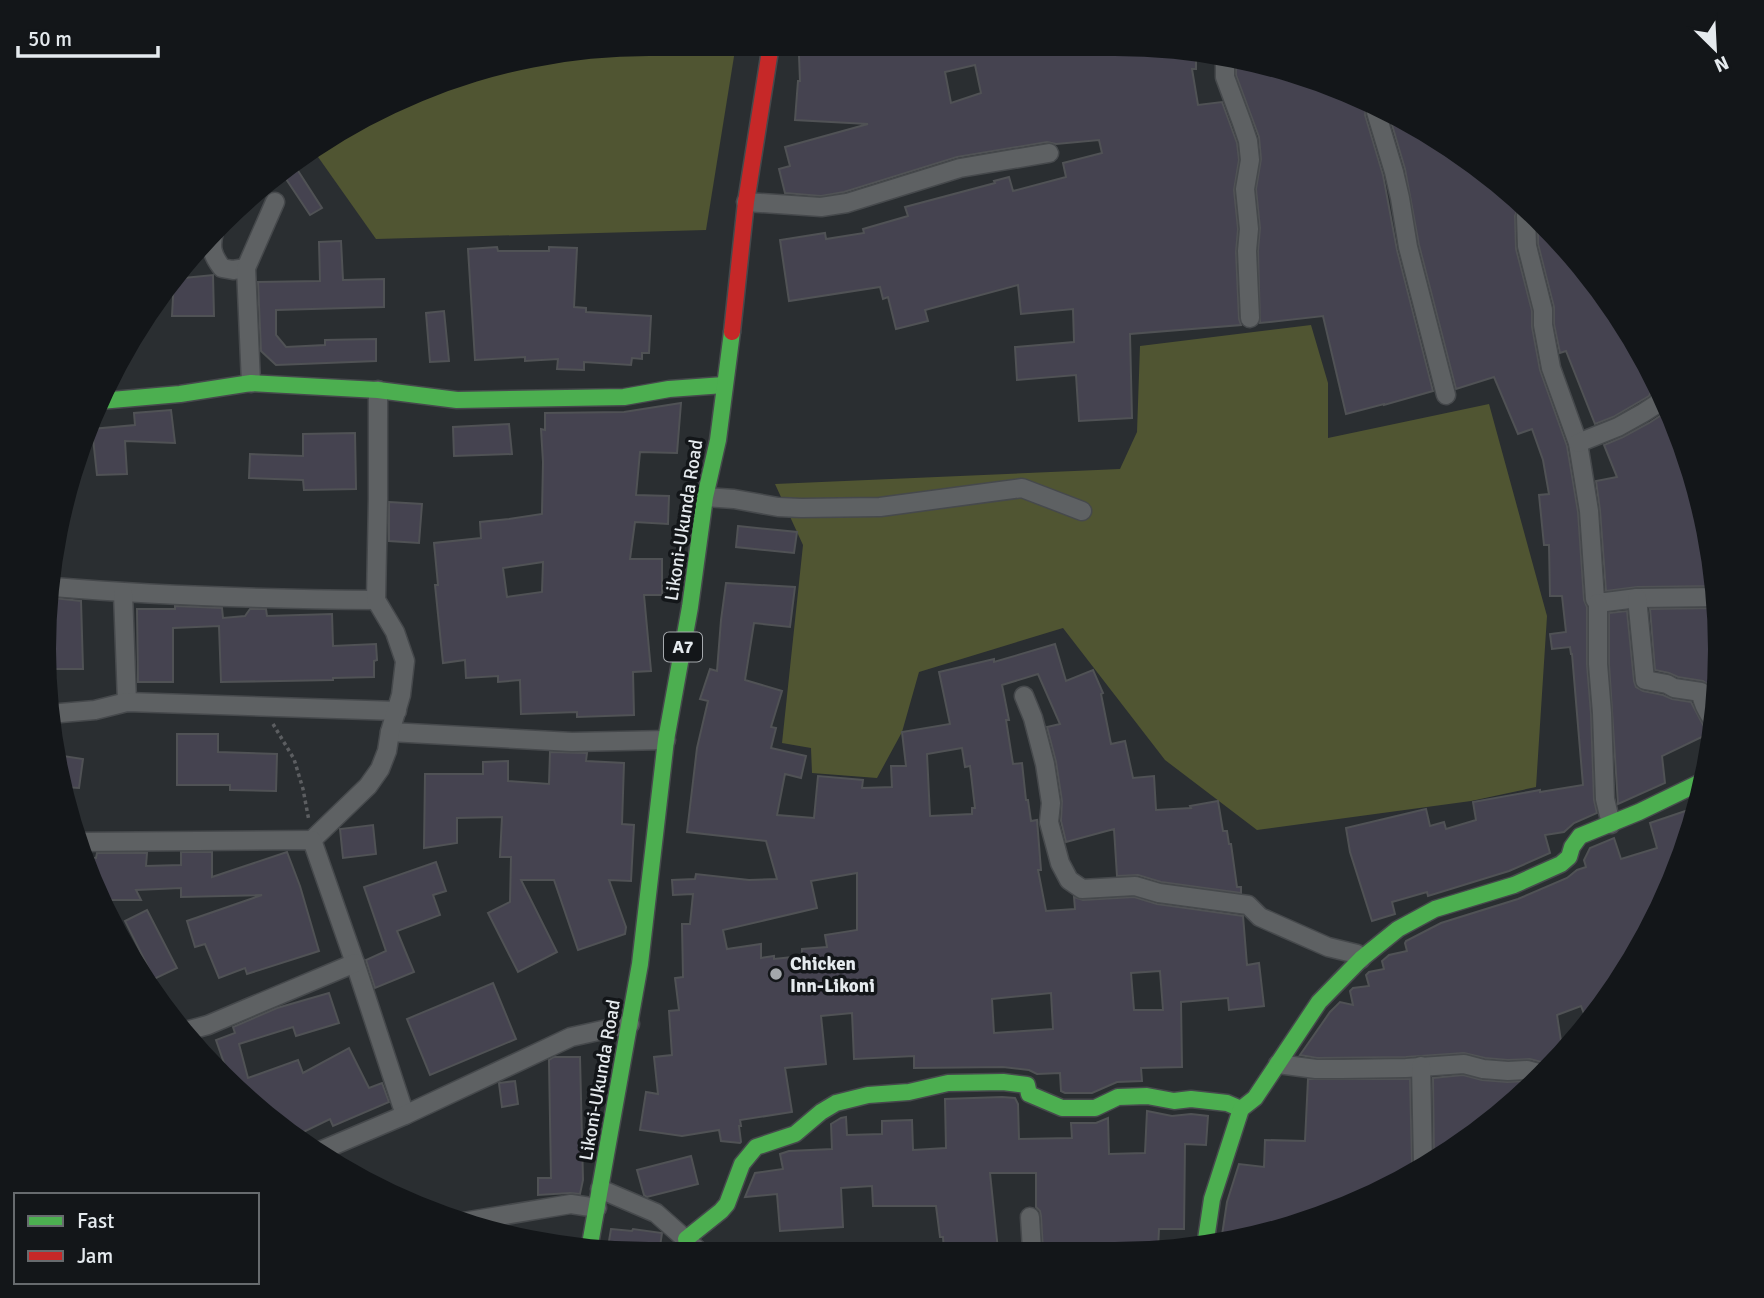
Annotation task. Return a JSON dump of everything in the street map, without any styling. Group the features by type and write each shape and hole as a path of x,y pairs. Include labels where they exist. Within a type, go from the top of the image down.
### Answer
{"main road":[{"name":"Likoni-Ukunda Road","path":"591,1239 640,964 666,740 690,607 705,497 718,440 746,202 769,56"},
{"path":"111,400 180,394 251,383 378,390 457,400 624,397 669,389 724,385"},
{"path":"1207,1235 1212,1199 1241,1109 1255,1098 1319,1002 1361,960 1398,929 1435,909 1514,885 1561,864 1569,857 1580,836 1692,786"},
{"path":"686,1240 727,1204 742,1164 756,1147 795,1134 821,1112 848,1099 909,1092 948,1083 1003,1082 1027,1085 1029,1094 1062,1108 1095,1108 1118,1097 1147,1096 1174,1101 1191,1099 1227,1103 1241,1109"}],"street":[{"path":"1225,66 1225,77 1248,141 1250,160 1245,189 1249,229 1247,251 1250,318"},
{"path":"1378,117 1394,172 1408,247 1446,395"},
{"path":"746,202 821,207 960,169 1049,153"},
{"path":"251,383 246,268 275,202"},
{"path":"1525,222 1527,246 1543,310 1551,368 1578,443 1589,511 1595,599 1598,603 1598,664 1605,799 1611,824"},
{"path":"212,248 215,259 222,268 246,268"},
{"path":"88,842 312,840 369,786 380,769 401,695 405,661 395,632 376,600 378,390"},
{"path":"1578,443 1618,427 1655,405"},
{"path":"705,497 801,508 880,507 1022,488 1082,511"},
{"path":"59,587 237,598 376,600"},
{"path":"123,593 127,702"},
{"path":"1598,603 1637,598 1706,597"},
{"path":"1637,598 1645,680 1700,692 1705,706"},
{"path":"1024,696 1045,764 1051,803 1049,822 1060,863 1069,880 1076,886 1082,889 1135,886 1159,893 1248,905 1260,917 1328,947 1357,954 1361,960"},
{"path":"60,713 95,710 127,702 397,711"},
{"path":"390,732 572,742 666,740"},
{"path":"312,840 405,1115"},
{"path":"194,1029 355,963"},
{"path":"328,1147 405,1115 571,1037 630,1024"},
{"path":"1279,1064 1316,1069 1464,1064 1483,1069 1531,1070"},
{"path":"1421,1066 1423,1155"},
{"path":"600,1189 656,1213 688,1242"},
{"path":"486,1219 571,1204 597,1208"},
{"path":"1030,1217 1032,1242"}],"path":[{"path":"264,707 294,759 303,789 312,840"}],"green space":[{"path":"734,56 706,230 376,239 318,157 352,135 387,117 458,87 533,67 610,57"},
{"path":"1311,325 1328,383 1328,438 1489,404 1547,616 1536,787 1471,801 1257,830 1165,760 1063,628 919,672 902,732 877,778 812,773 811,748 782,743 803,545 775,484 1120,469 1137,432 1140,346"}],"building":[{"path":"799,56 1115,56 1196,62 1196,69 1192,69 1198,105 1222,102 1237,143 1239,160 1234,190 1241,325 1130,334 1132,418 1079,421 1076,375 1017,380 1015,347 1074,342 1073,309 1021,314 1018,285 925,310 928,321 896,329 888,297 883,299 880,287 789,301 780,240 825,233 826,239 864,233 863,229 908,216 905,207 1009,177 1013,191 1066,177 1063,163 1102,153 1099,140 1056,144 1047,142 957,157 844,192 821,196 785,193 779,169 790,166 785,147 868,124 795,120 800,81","holes":["975,65 981,93 951,103 945,72"]},
{"path":"1236,68 1268,76 1306,87 1365,112 1383,175 1397,250 1433,391 1346,414 1323,316 1260,323 1260,228 1256,189 1261,159 1259,137 1236,75"},
{"path":"1392,125 1444,156 1516,213 1516,249 1532,311 1532,327 1540,370 1567,446 1578,512 1584,600 1587,607 1587,665 1594,800 1597,813 1574,823 1564,832 1545,835 1550,853 1509,871 1428,896 1427,892 1392,902 1395,914 1372,921 1350,852 1346,828 1426,809 1430,826 1444,822 1446,829 1476,820 1473,802 1583,785 1572,654 1570,647 1552,649 1550,634 1566,632 1562,596 1550,596 1549,545 1544,545 1539,495 1549,494 1543,460 1532,429 1518,434 1494,377 1456,389 1419,245 1405,169"},
{"path":"298,171 322,208 310,215 287,180"},
{"path":"1538,234 1585,288 1629,353 1650,394 1613,417 1595,424 1566,351 1560,353 1554,324 1554,307 1538,244"},
{"path":"341,241 343,280 384,279 384,307 276,310 276,335 286,347 325,345 325,340 376,339 376,361 276,365 261,351 258,282 320,281 319,242"},
{"path":"497,247 498,251 577,248 574,307 586,308 586,312 651,316 649,353 642,353 642,359 632,358 631,365 584,362 584,370 557,369 558,359 525,361 525,357 475,360 468,249"},
{"path":"213,275 214,316 172,316 173,296 187,278"},
{"path":"444,311 449,361 430,362 426,313"},
{"path":"681,403 677,453 640,452 636,495 669,496 668,524 635,522 630,559 662,559 662,595 644,595 651,671 633,672 634,715 577,717 577,712 521,714 520,680 498,682 498,676 466,678 465,660 443,663 435,585 438,585 434,543 481,538 480,522 542,514 541,429 545,430 545,413 624,412","holes":["543,562 542,592 507,597 503,568"]},
{"path":"171,410 175,443 125,441 127,474 97,475 93,442 99,428 135,425 134,413"},
{"path":"1660,416 1677,458 1697,533 1704,586 1637,587 1606,591 1596,481 1617,477 1604,445"},
{"path":"509,424 512,454 454,456 453,427"},
{"path":"355,433 356,489 304,490 303,480 249,478 250,454 303,456 303,434"},
{"path":"389,502 422,504 419,543 389,541"},
{"path":"738,526 797,532 794,553 736,547"},
{"path":"726,583 795,587 790,627 754,623 745,680 782,691 771,727 776,728 771,748 806,756 801,778 785,774 777,815 814,818 818,776 863,780 862,788 892,787 891,766 906,766 902,732 950,724 939,672 994,659 994,662 1055,644 1066,681 1093,670 1103,693 1101,694 1111,744 1125,741 1133,778 1154,776 1156,810 1191,808 1190,806 1218,801 1223,831 1227,831 1231,844 1237,887 1241,887 1241,893 1161,882 1138,875 1117,876 1114,829 1066,842 1061,821 1062,801 1056,762 1047,727 1060,724 1038,674 1002,685 1009,720 1006,720 1013,764 1022,763 1031,821 1037,820 1041,870 1038,870 1046,911 1075,909 1074,897 1083,900 1134,897 1157,904 1243,916 1247,965 1259,963 1264,1006 1229,1010 1228,998 1181,1002 1182,1067 1141,1068 1142,1081 1117,1082 1092,1093 1061,1091 1060,1073 1037,1074 1029,1070 1003,1067 914,1068 914,1056 854,1059 852,1013 821,1016 826,1064 785,1068 792,1112 740,1120 740,1143 721,1141 719,1130 682,1136 640,1130 646,1092 658,1094 654,1057 672,1055 669,1011 679,1010 675,978 683,977 682,924 690,924 693,894 673,895 672,880 695,879 696,874 749,880 777,879 766,841 687,832 697,748 708,701 700,699 710,669 717,671","holes":["962,748 965,767 970,766 975,808 972,808 972,814 930,816 927,754","857,873 857,930 825,935 827,947 802,949 802,956 761,958 761,944 727,949 723,930 817,908 811,881","1160,971 1163,1010 1134,1010 1131,973","1051,993 1053,1029 994,1033 992,999"]},
{"path":"58,599 81,601 83,669 57,669"},
{"path":"175,606 222,608 223,618 245,616 250,609 266,609 267,616 332,614 333,646 376,644 374,677 221,682 219,626 173,628 173,682 138,682 137,609 175,609"},
{"path":"1707,608 1707,684 1655,670 1650,609"},
{"path":"1627,611 1636,687 1672,699 1691,702 1703,725 1701,737 1662,756 1665,783 1618,804 1609,664 1609,613"},
{"path":"177,734 218,734 218,752 277,754 276,791 230,790 230,785 177,785"},
{"path":"550,752 587,753 586,761 624,763 622,824 634,825 631,881 609,880 626,927 625,934 578,950 554,880 521,880 557,952 518,972 488,913 510,902 511,857 500,857 502,817 457,818 457,843 424,848 425,774 483,774 483,762 508,761 508,781 549,784"},
{"path":"66,756 83,759 79,788 72,788"},
{"path":"1685,811 1663,876 1629,945 1583,1012 1581,1006 1557,1015 1561,1040 1540,1062 1485,1058 1464,1053 1406,1057 1317,1058 1300,1055 1340,1002 1353,1005 1350,991 1353,988 1369,986 1366,975 1369,972 1384,969 1382,961 1389,955 1407,951 1406,941 1441,923 1518,899 1567,878 1586,867 1584,860 1590,848 1614,838 1621,859 1657,848 1650,823"},
{"path":"373,825 376,854 343,858 340,829"},
{"path":"181,852 212,852 212,877 287,852 319,951 247,974 245,968 219,978 205,944 195,947 187,921 262,895 181,897 181,888 136,890 141,900 112,900 94,858 97,853 147,853 146,866 181,865"},
{"path":"436,862 446,891 433,895 440,915 397,931 414,972 375,988 366,960 386,951 364,887"},
{"path":"147,910 177,968 156,978 125,921"},
{"path":"493,983 516,1039 430,1075 407,1019"},
{"path":"329,993 339,1023 296,1036 293,1027 239,1044 248,1078 298,1060 303,1073 349,1048 369,1088 382,1083 389,1102 333,1126 330,1119 305,1131 258,1095 223,1061 216,1040 235,1033 233,1027 277,1008"},
{"path":"554,1057 580,1057 583,1180 580,1194 538,1195 538,1178 551,1178 549,1060"},
{"path":"1463,1075 1482,1080 1520,1081 1476,1119 1434,1148 1433,1078"},
{"path":"1308,1079 1410,1079 1412,1162 1377,1181 1306,1211 1222,1232 1227,1202 1239,1164 1264,1167 1265,1140 1305,1141"},
{"path":"515,1081 518,1104 502,1107 499,1083"},
{"path":"1015,1098 1018,1104 1019,1139 1072,1138 1071,1123 1096,1123 1108,1118 1109,1154 1145,1153 1147,1111 1172,1116 1208,1116 1206,1145 1185,1144 1184,1229 1159,1229 1158,1241 1154,1241 1043,1242 1041,1216 1036,1207 1036,1173 990,1173 997,1242 943,1242 943,1237 940,1237 936,1206 873,1206 872,1186 841,1188 843,1227 780,1231 777,1194 745,1197 755,1173 783,1169 780,1154 789,1151 832,1149 831,1124 841,1118 846,1117 847,1135 882,1134 882,1121 912,1120 913,1150 946,1148 945,1099"},
{"path":"691,1156 698,1184 647,1197 644,1195 637,1170"},
{"path":"611,1229 662,1233 661,1242 609,1241"}],"traffic: fast":[{"path":"591,1239 640,964 666,740 690,607 705,497 718,440 732,332"},
{"path":"111,400 180,394 251,383 378,390 457,400 624,397 669,389 724,385"},
{"path":"1207,1235 1212,1199 1241,1109 1255,1098 1319,1002 1361,959 1398,929 1435,909 1514,885 1561,864 1569,857 1580,836 1692,786"},
{"path":"686,1239 727,1204 742,1164 756,1147 795,1134 836,1103 868,1095 909,1092 948,1083 1003,1082 1027,1085 1029,1094 1062,1108 1095,1108 1118,1097 1147,1096 1174,1101 1191,1099 1227,1103 1241,1109"}],"traffic: jam":[{"path":"732,332 746,202 769,56"}],"place":[{"name":"Chicken Inn-Likoni","path":"776,974"}]}
